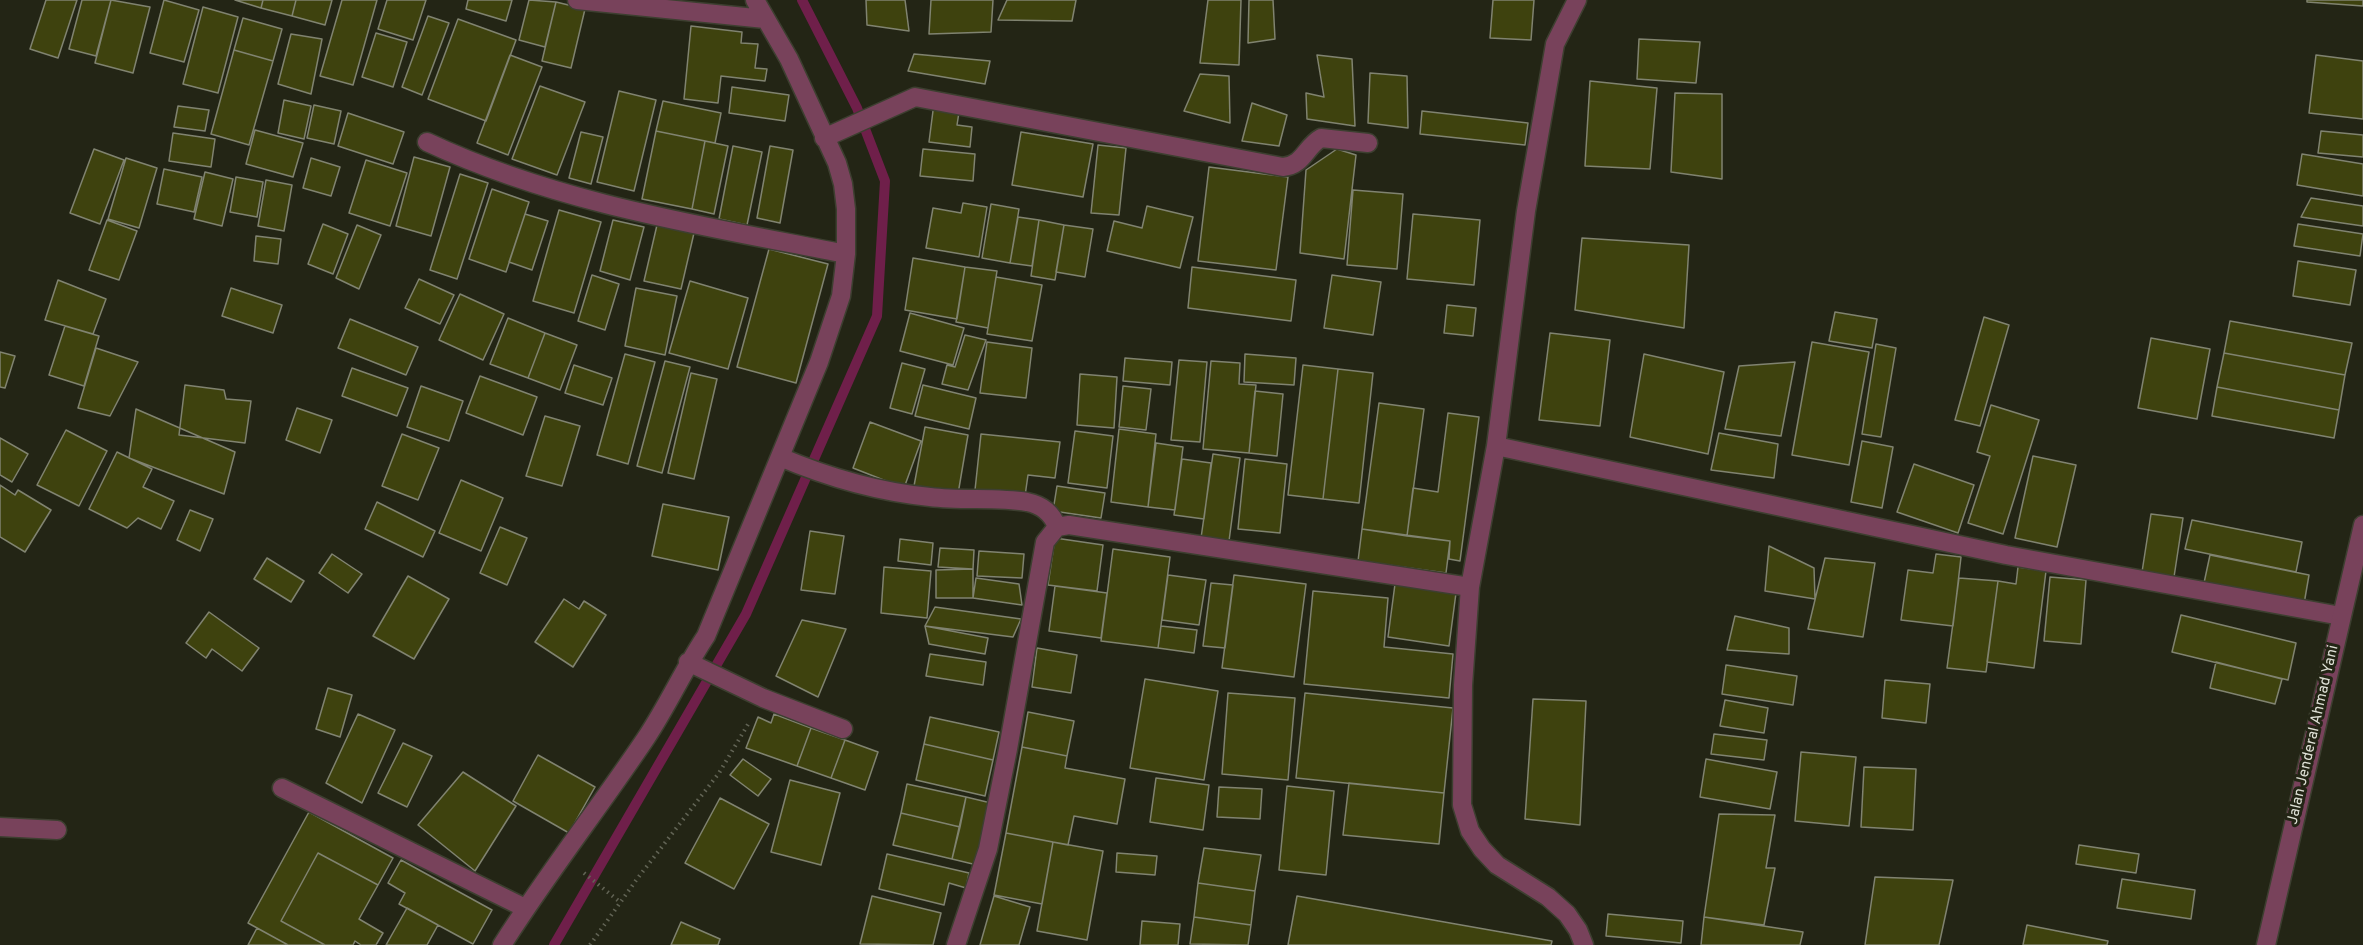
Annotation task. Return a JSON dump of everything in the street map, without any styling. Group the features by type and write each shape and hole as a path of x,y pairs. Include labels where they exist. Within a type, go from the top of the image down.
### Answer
{"street":[{"path":"577,0 765,19"},
{"path":"502,945 525,908 696,666 706,636 831,330 841,296 846,254 843,184 828,137 789,59 755,0"},
{"path":"1577,0 1560,34 1553,55 1526,211 1496,446 1470,587 1463,685 1462,805 1470,831 1482,849 1497,865 1548,897 1567,914 1578,930 1584,945"},
{"path":"828,137 915,97 1284,167 1301,161 1315,142 1321,138 1368,143"},
{"path":"427,142 545,188 634,212 846,254"},
{"path":"1496,446 2006,555 2340,616"},
{"path":"780,457 840,479 929,497 1028,502 1045,509 1053,518 1057,528"},
{"path":"956,945 988,849 1045,542 1057,528 1069,525 1470,587"},
{"name":"Jalan Jenderal Ahmad Yani","path":"2266,945 2340,616 2362,537"},
{"path":"696,666 763,698 843,729"},
{"path":"282,788 525,908"},
{"path":"0,827 57,830"}],"path":[{"path":"590,945 620,902 719,773 763,698"},
{"path":"581,870 620,902"}],"building":[{"path":"46,0 77,0 58,58 30,49"},
{"path":"82,0 111,0 96,56 69,49"},
{"path":"111,0 150,7 133,73 95,63"},
{"path":"164,0 199,10 184,62 150,53"},
{"path":"235,0 263,0 261,8"},
{"path":"263,0 296,0 292,16 261,8"},
{"path":"296,0 332,0 325,25 292,16"},
{"path":"342,0 377,0 353,85 320,76"},
{"path":"387,0 426,0 413,40 378,29"},
{"path":"468,0 512,0 506,21 466,9"},
{"path":"529,0 556,2 545,47 519,40"},
{"path":"866,0 905,0 909,31 867,25"},
{"path":"931,0 993,0 991,32 929,34"},
{"path":"1007,0 1076,0 1072,21 998,20"},
{"path":"1208,0 1241,0 1239,65 1200,63"},
{"path":"1249,0 1273,0 1275,39 1248,43"},
{"path":"1493,0 1534,0 1531,40 1490,38"},
{"path":"2307,0 2363,0 2363,6 2307,2"},
{"path":"556,2 585,9 571,68 542,61"},
{"path":"203,7 238,17 218,93 183,84"},
{"path":"428,16 449,23 422,95 402,87"},
{"path":"243,18 282,29 273,61 234,50"},
{"path":"458,19 516,40 486,121 428,99"},
{"path":"691,26 742,32 741,43 758,44 755,68 767,69 765,81 721,76 718,103 684,99"},
{"path":"376,33 407,42 393,87 362,77"},
{"path":"291,34 322,39 311,94 278,84"},
{"path":"1639,39 1700,42 1696,83 1637,79"},
{"path":"234,50 273,61 249,145 211,134"},
{"path":"914,54 990,61 985,84 908,71"},
{"path":"510,55 542,67 508,155 477,143"},
{"path":"1317,55 1352,59 1355,126 1307,119 1306,93 1324,97"},
{"path":"2316,55 2363,61 2363,119 2309,113"},
{"path":"1370,73 1407,76 1408,128 1368,123"},
{"path":"1200,74 1229,76 1230,123 1184,111"},
{"path":"1590,81 1657,88 1650,169 1585,166"},
{"path":"540,86 585,102 557,175 512,159"},
{"path":"732,87 789,95 785,121 729,113"},
{"path":"619,91 656,100 634,191 597,182"},
{"path":"1675,93 1722,94 1722,179 1671,172"},
{"path":"284,100 311,106 304,139 278,133"},
{"path":"663,101 721,113 715,143 656,131"},
{"path":"934,103 960,106 957,125 972,127 970,147 929,142"},
{"path":"1252,103 1287,115 1279,146 1242,141"},
{"path":"314,105 341,111 334,144 307,138"},
{"path":"178,106 209,110 205,131 174,127"},
{"path":"1422,111 1528,123 1525,145 1420,134"},
{"path":"348,113 404,132 393,164 338,146"},
{"path":"255,130 303,143 293,177 246,164"},
{"path":"656,131 705,141 692,209 642,199"},
{"path":"2321,131 2363,135 2363,157 2318,153"},
{"path":"581,132 603,137 591,184 569,178"},
{"path":"1021,132 1093,144 1083,197 1012,185"},
{"path":"173,133 215,139 211,167 169,161"},
{"path":"705,141 728,146 714,214 692,209"},
{"path":"1098,145 1126,148 1119,215 1091,213"},
{"path":"733,146 762,152 747,225 719,219"},
{"path":"770,146 793,150 780,223 757,218"},
{"path":"94,149 124,160 100,224 70,213"},
{"path":"923,149 975,154 973,181 920,176"},
{"path":"1337,149 1356,155 1344,259 1300,253 1306,170"},
{"path":"2302,154 2363,164 2363,196 2297,185"},
{"path":"414,157 450,167 431,236 396,226"},
{"path":"126,158 157,168 139,228 108,219"},
{"path":"311,158 340,167 331,196 303,188"},
{"path":"366,160 407,173 390,226 349,213"},
{"path":"1209,167 1288,177 1276,270 1198,261"},
{"path":"164,169 202,177 194,212 157,204"},
{"path":"205,172 233,179 222,226 194,219"},
{"path":"460,174 488,183 457,279 430,270"},
{"path":"236,177 263,182 257,217 230,212"},
{"path":"266,180 292,185 284,231 258,226"},
{"path":"492,189 529,202 506,272 469,259"},
{"path":"1353,190 1403,194 1397,269 1347,265"},
{"path":"2311,198 2363,206 2363,226 2301,217"},
{"path":"963,203 987,207 979,257 926,248 933,208 961,213"},
{"path":"991,204 1019,209 1010,263 982,258"},
{"path":"1147,206 1193,217 1180,268 1107,251 1114,221 1142,228"},
{"path":"559,210 601,222 574,313 533,301"},
{"path":"525,214 548,221 532,270 509,262"},
{"path":"1413,214 1480,220 1474,285 1407,279"},
{"path":"1018,217 1039,220 1032,266 1010,263"},
{"path":"107,220 137,231 119,280 89,270"},
{"path":"613,220 644,227 630,280 600,271"},
{"path":"1039,220 1064,225 1055,280 1031,276"},
{"path":"323,224 348,234 333,274 308,264"},
{"path":"2298,224 2363,234 2360,256 2294,246"},
{"path":"357,225 381,235 359,289 336,278"},
{"path":"657,225 694,233 681,289 644,281"},
{"path":"1064,225 1093,229 1085,277 1056,272"},
{"path":"256,236 281,239 278,264 254,261"},
{"path":"1582,238 1689,245 1684,328 1575,310"},
{"path":"769,249 828,264 796,383 737,367"},
{"path":"913,258 965,267 957,319 905,310"},
{"path":"2298,261 2356,270 2350,305 2293,296"},
{"path":"965,267 997,271 988,328 956,322"},
{"path":"1192,267 1296,280 1291,321 1188,308"},
{"path":"592,275 619,284 605,330 578,321"},
{"path":"1332,275 1381,282 1373,335 1324,328"},
{"path":"996,277 1042,285 1032,341 987,334"},
{"path":"419,279 454,295 440,324 405,308"},
{"path":"58,280 106,299 93,334 45,320"},
{"path":"690,281 748,298 728,369 669,353"},
{"path":"231,288 282,305 273,333 222,316"},
{"path":"636,288 677,296 665,355 625,346"},
{"path":"460,294 504,314 483,360 439,340"},
{"path":"1447,305 1476,308 1473,336 1444,333"},
{"path":"1835,312 1877,319 1872,348 1829,341"},
{"path":"910,313 964,328 953,365 900,351"},
{"path":"1984,317 2009,325 1980,426 1955,420"},
{"path":"508,318 545,333 528,378 490,364"},
{"path":"350,319 418,347 406,375 338,348"},
{"path":"2230,321 2352,343 2345,375 2224,353"},
{"path":"65,326 99,336 84,386 49,375"},
{"path":"545,333 577,345 560,390 528,378"},
{"path":"1550,333 1610,340 1600,426 1539,420"},
{"path":"965,335 986,340 968,390 942,384 947,365 955,367"},
{"path":"2151,338 2210,349 2197,419 2138,408"},
{"path":"987,342 1032,348 1026,398 980,393"},
{"path":"1812,342 1869,352 1849,465 1792,455"},
{"path":"1876,344 1896,348 1881,437 1862,434"},
{"path":"96,348 138,362 110,416 78,408"},
{"path":"0,352 15,356 5,388 0,387"},
{"path":"2224,353 2345,375 2339,410 2217,387"},
{"path":"625,354 655,362 628,464 597,455"},
{"path":"1245,354 1296,358 1294,385 1244,382"},
{"path":"1644,354 1724,372 1708,454 1630,437"},
{"path":"1125,358 1172,362 1170,385 1123,381"},
{"path":"1179,360 1207,362 1200,442 1171,440"},
{"path":"665,361 690,367 662,473 637,466"},
{"path":"1211,361 1240,363 1239,384 1256,385 1249,453 1203,449"},
{"path":"1795,362 1781,436 1725,429 1739,366"},
{"path":"902,363 925,369 912,414 890,408"},
{"path":"574,365 612,378 603,405 565,393"},
{"path":"1303,365 1338,369 1323,499 1288,495"},
{"path":"352,368 408,388 397,416 342,396"},
{"path":"1338,369 1373,373 1359,503 1323,499"},
{"path":"691,373 717,379 694,479 668,473"},
{"path":"1080,374 1117,377 1114,428 1077,425"},
{"path":"480,376 537,397 523,435 466,413"},
{"path":"185,385 224,390 226,399 251,401 245,443 179,435"},
{"path":"923,385 976,398 969,429 915,416"},
{"path":"421,386 463,401 449,441 407,427"},
{"path":"1123,386 1151,389 1146,430 1119,427"},
{"path":"2217,387 2339,410 2334,438 2212,416"},
{"path":"1255,391 1283,394 1277,456 1249,453"},
{"path":"1379,403 1424,409 1407,536 1362,529"},
{"path":"1991,405 2039,420 2003,534 1968,523 1990,456 1977,452"},
{"path":"297,408 332,420 320,453 286,440"},
{"path":"136,409 235,452 224,494 129,458"},
{"path":"1448,413 1479,417 1460,561 1449,559 1450,541 1407,536 1413,488 1438,492"},
{"path":"545,416 580,426 562,486 526,476"},
{"path":"870,422 921,441 904,488 853,468"},
{"path":"925,427 968,435 958,494 914,486"},
{"path":"1119,429 1156,434 1148,507 1111,502"},
{"path":"66,430 107,451 79,506 37,485"},
{"path":"1075,431 1113,436 1107,488 1068,483"},
{"path":"1719,433 1778,444 1774,478 1711,470"},
{"path":"402,434 439,448 418,500 382,486"},
{"path":"981,434 1060,442 1055,478 1028,475 1025,496 975,490"},
{"path":"0,438 28,454 12,482 0,475"},
{"path":"1862,441 1893,447 1882,508 1851,502"},
{"path":"1156,443 1183,447 1175,510 1148,507"},
{"path":"117,452 152,469 143,487 174,501 161,529 138,518 127,528 89,509"},
{"path":"1213,454 1240,458 1229,541 1201,538"},
{"path":"2033,456 2076,465 2057,547 2015,538"},
{"path":"1182,459 1211,463 1204,519 1174,515"},
{"path":"1245,459 1287,464 1280,533 1238,529"},
{"path":"1914,464 1974,485 1958,533 1897,512"},
{"path":"461,480 503,498 481,551 439,533"},
{"path":"0,485 15,495 18,490 51,510 25,552 0,537"},
{"path":"1057,486 1105,493 1101,518 1053,511"},
{"path":"377,502 435,531 423,557 365,529"},
{"path":"663,504 729,517 718,570 652,556"},
{"path":"190,510 213,519 200,551 177,540"},
{"path":"2151,514 2183,518 2174,577 2142,572"},
{"path":"2192,520 2302,542 2296,572 2185,549"},
{"path":"500,527 527,538 507,585 480,573"},
{"path":"1362,529 1450,541 1446,573 1358,561"},
{"path":"810,531 844,536 835,594 801,590"},
{"path":"1055,538 1103,545 1097,591 1048,585"},
{"path":"900,539 933,543 931,565 898,561"},
{"path":"1769,546 1814,568 1815,599 1765,591"},
{"path":"940,548 974,550 973,569 938,567"},
{"path":"1113,549 1170,557 1158,648 1101,641"},
{"path":"979,551 1024,554 1022,578 977,576"},
{"path":"332,554 362,574 348,593 319,573"},
{"path":"1936,554 1961,557 1953,626 1901,620 1908,570 1933,573"},
{"path":"2210,555 2309,575 2304,604 2204,583"},
{"path":"267,558 304,581 291,602 254,579"},
{"path":"1825,558 1875,563 1863,637 1808,629"},
{"path":"884,567 931,571 927,618 881,613"},
{"path":"2018,567 2046,571 2034,668 1987,662 1998,581 2016,584"},
{"path":"973,569 973,598 936,598 936,570"},
{"path":"1168,575 1206,580 1199,625 1162,620"},
{"path":"1234,575 1306,584 1294,677 1222,668"},
{"path":"408,576 449,599 414,659 373,636"},
{"path":"2050,577 2086,580 2081,644 2044,641"},
{"path":"976,578 1019,584 1022,605 973,598"},
{"path":"1959,578 1998,581 1986,672 1947,668"},
{"path":"1211,583 1233,585 1225,648 1203,646"},
{"path":"1395,584 1456,593 1449,646 1388,637"},
{"path":"1055,586 1107,593 1101,638 1049,631"},
{"path":"1313,591 1388,598 1384,647 1453,654 1449,698 1304,684"},
{"path":"564,599 579,609 584,601 606,615 573,667 535,642"},
{"path":"935,607 1021,619 1013,637 925,626"},
{"path":"209,612 259,648 242,671 212,649 206,658 186,643"},
{"path":"2181,615 2296,643 2288,680 2172,652"},
{"path":"1735,616 1789,628 1789,654 1727,650"},
{"path":"802,620 846,629 818,697 776,676"},
{"path":"925,626 988,638 985,654 929,644"},
{"path":"1161,626 1197,630 1194,653 1158,648"},
{"path":"1037,648 1077,655 1071,693 1032,687"},
{"path":"930,654 986,662 983,685 926,676"},
{"path":"2216,662 2282,679 2275,704 2210,688"},
{"path":"1726,665 1797,676 1793,705 1722,694"},
{"path":"1145,679 1218,691 1204,780 1130,768"},
{"path":"1885,680 1930,684 1926,723 1882,718"},
{"path":"328,688 352,695 340,737 316,729"},
{"path":"1228,693 1295,698 1288,780 1222,774"},
{"path":"1305,693 1453,708 1444,793 1296,778"},
{"path":"1533,699 1586,701 1580,825 1525,819"},
{"path":"1725,700 1768,708 1764,733 1720,726"},
{"path":"1028,712 1074,721 1067,756 1022,747"},
{"path":"358,714 395,730 362,803 326,783"},
{"path":"774,714 811,728 797,766 746,748 758,717 771,723"},
{"path":"930,717 999,732 993,760 924,744"},
{"path":"811,728 845,740 831,778 797,766"},
{"path":"1714,734 1767,740 1764,760 1711,754"},
{"path":"845,740 878,752 865,790 831,778"},
{"path":"403,743 432,756 407,807 378,793"},
{"path":"924,744 993,760 985,796 916,780"},
{"path":"1022,747 1067,756 1065,768 1125,779 1117,824 1074,816 1068,845 1006,833"},
{"path":"1801,752 1856,757 1849,826 1795,821"},
{"path":"538,755 595,787 569,833 513,801"},
{"path":"743,759 771,779 758,796 730,775"},
{"path":"1706,759 1777,772 1770,809 1700,797"},
{"path":"1864,767 1916,769 1913,830 1861,827"},
{"path":"463,772 516,806 475,871 418,825"},
{"path":"1156,778 1209,785 1203,830 1150,822"},
{"path":"790,780 840,793 821,865 771,852"},
{"path":"1349,783 1444,793 1439,844 1343,835"},
{"path":"907,784 966,797 960,827 901,813"},
{"path":"1287,786 1334,791 1326,875 1279,870"},
{"path":"1219,787 1262,789 1260,819 1217,817"},
{"path":"966,797 991,803 977,865 952,859"},
{"path":"720,798 769,824 734,889 685,863"},
{"path":"309,812 393,858 378,885 318,853 281,921 325,945 288,945 248,923"},
{"path":"901,813 960,827 952,859 893,845"},
{"path":"1719,814 1775,815 1766,868 1775,868 1764,925 1704,917"},
{"path":"1006,833 1053,842 1042,904 994,895"},
{"path":"1053,842 1103,851 1087,940 1037,931"},
{"path":"2079,845 2139,854 2136,873 2076,864"},
{"path":"1204,848 1261,855 1255,891 1198,883"},
{"path":"318,853 378,885 359,919 383,933 376,945 361,945 355,941 353,945 325,945 281,921"},
{"path":"1117,853 1157,856 1155,875 1116,872"},
{"path":"887,854 969,873 966,888 949,883 944,905 879,889"},
{"path":"401,860 492,910 473,944 399,904 405,893 388,883"},
{"path":"1875,877 1953,880 1939,945 1865,945"},
{"path":"2122,879 2195,890 2191,919 2117,908"},
{"path":"1198,883 1255,891 1251,925 1194,917"},
{"path":"872,896 941,913 933,945 860,944"},
{"path":"994,896 1030,907 1019,945 980,945"},
{"path":"1297,896 1552,941 1551,945 1288,945"},
{"path":"407,908 438,925 427,945 386,945"},
{"path":"1608,914 1683,921 1681,943 1606,936"},
{"path":"1194,917 1251,925 1248,945 1190,944"},
{"path":"1704,917 1803,932 1800,945 1701,945"},
{"path":"1142,921 1180,924 1178,945 1140,945"},
{"path":"681,922 720,939 718,945 671,945"},
{"path":"2027,925 2108,941 2107,945 2023,945"},
{"path":"257,928 288,945 248,945"}],"waterway":[{"path":"554,945 746,614 877,316 885,181 857,108 802,0"}]}
